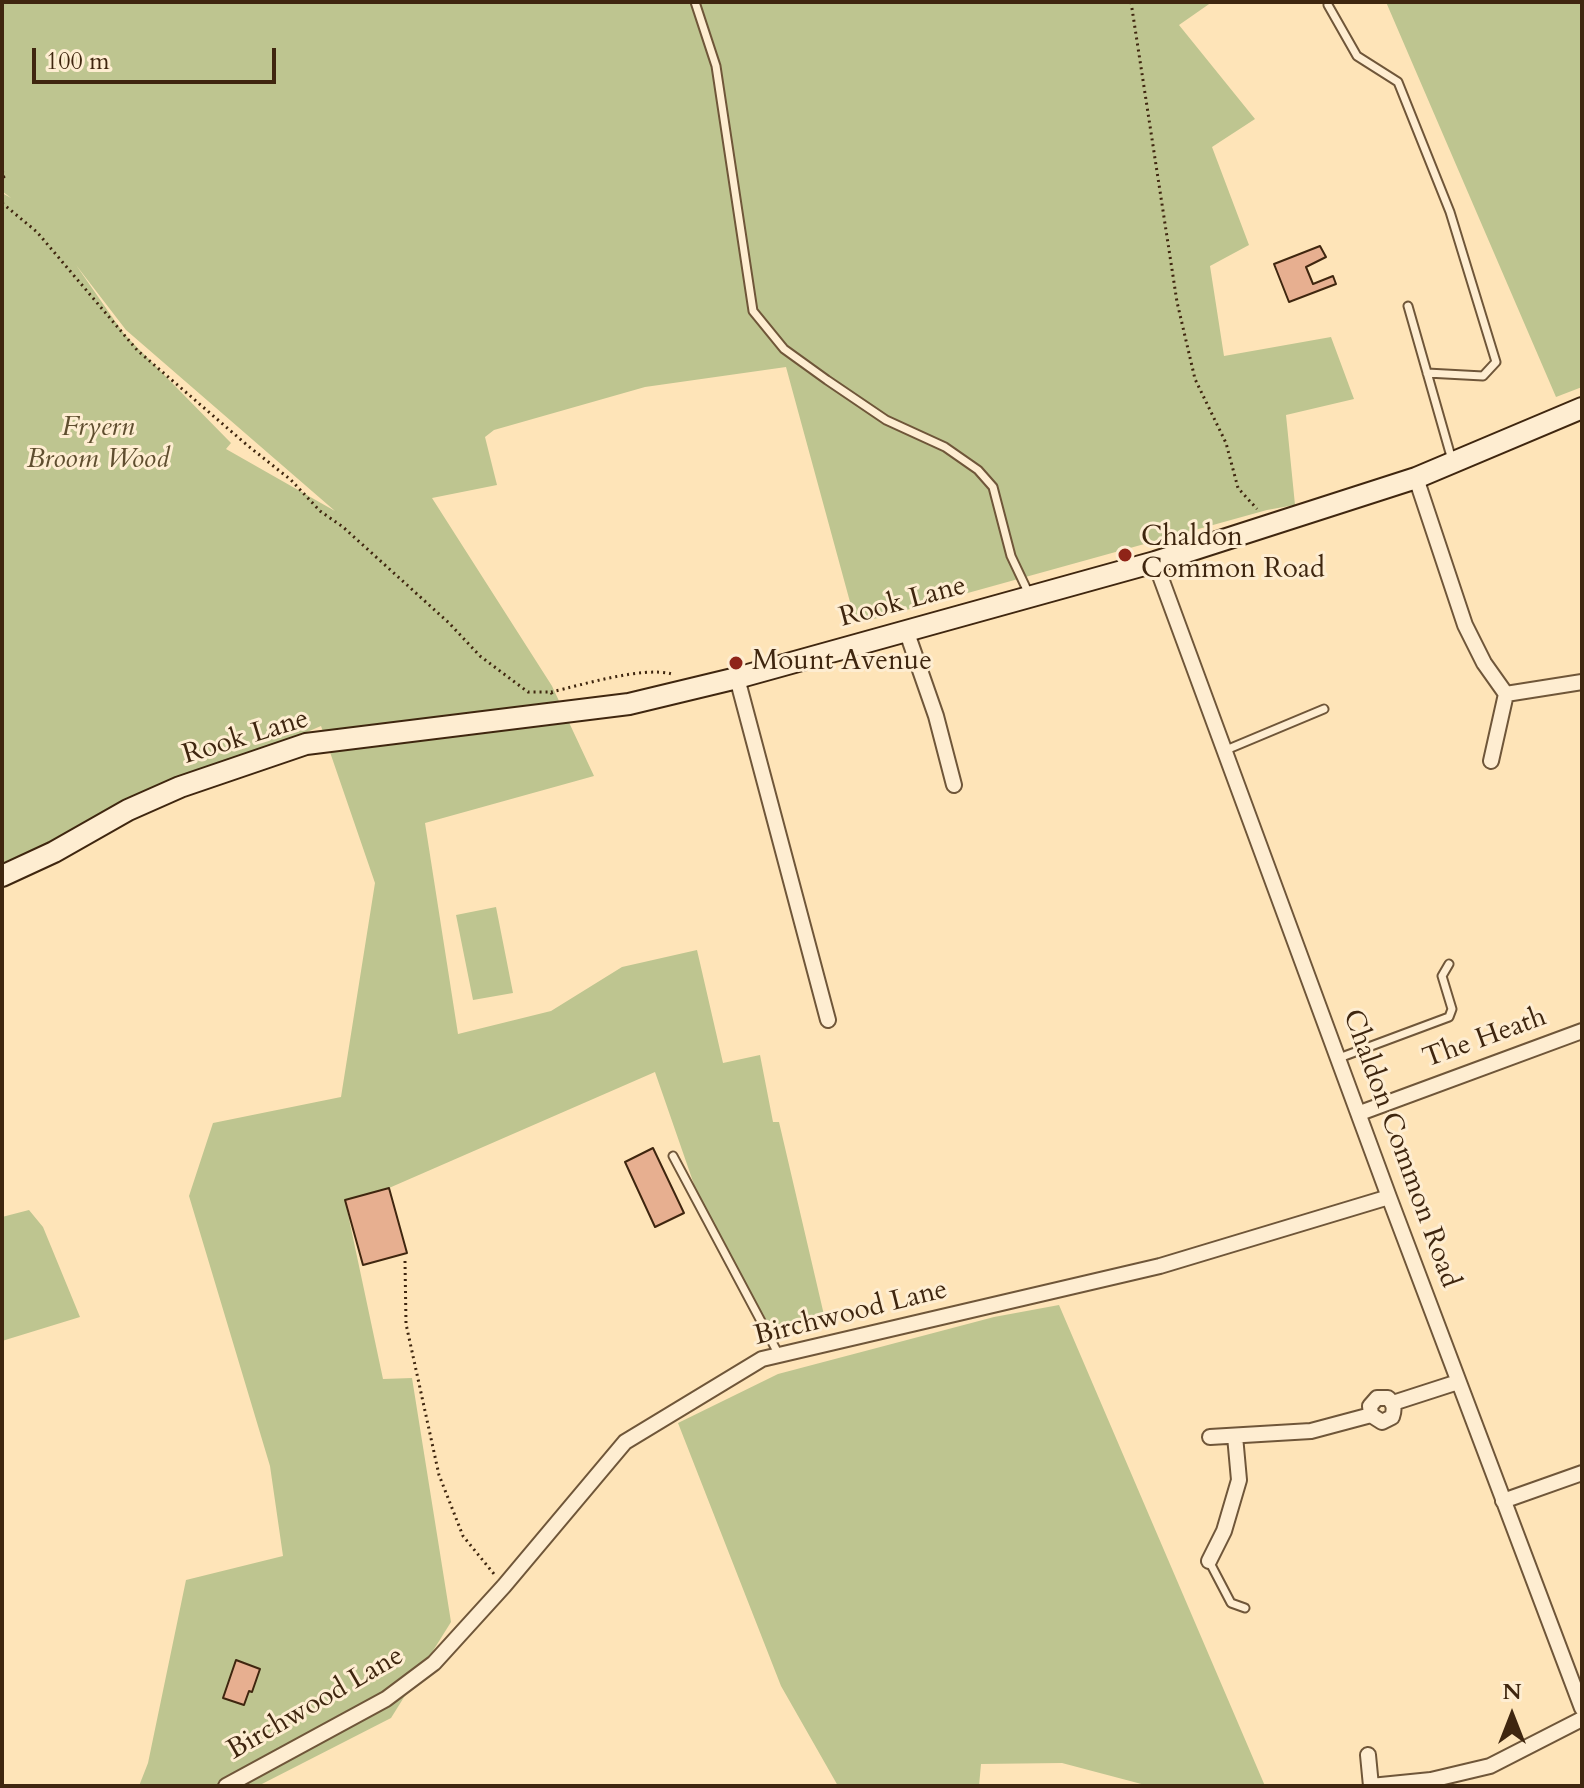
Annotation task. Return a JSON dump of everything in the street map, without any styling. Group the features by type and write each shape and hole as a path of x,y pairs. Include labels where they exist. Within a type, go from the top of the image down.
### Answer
{"main road":[{"name":"Rook Lane","path":"2,876 167,792 306,744 629,704 737,678 1155,562 1416,478 1582,408"}],"street":[{"path":"1416,478 1465,625 1484,663 1506,694 1491,761"},
{"name":"Chaldon Common Road","path":"1155,562 1389,1197 1582,1708"},
{"path":"906,630 936,716 954,785"},
{"path":"737,678 828,1020"},
{"path":"1506,694 1582,682"},
{"name":"The Heath","path":"1360,1113 1582,1031"},
{"name":"Birchwood Lane","path":"226,1786 386,1699 434,1663 504,1586 625,1442 762,1359 1160,1266 1389,1197"},
{"path":"1210,1437 1311,1431 1371,1415 1370,1406 1377,1398 1388,1398 1393,1403 1458,1382"},
{"path":"1209,1561 1224,1531 1239,1480 1235,1436"},
{"path":"1503,1501 1582,1473"},
{"path":"1368,1755 1371,1786 1431,1780 1490,1766 1582,1719"}],"lane":[{"path":"695,2 716,66 753,311 784,349 827,380 886,420 945,447 978,470 993,487 1011,556 1030,597"},
{"path":"1328,5 1357,56 1398,82 1450,212 1496,362 1483,376 1427,373"},
{"path":"1408,306 1453,462"},
{"path":"1224,751 1324,709"},
{"path":"1339,1058 1449,1017 1452,1009 1442,976 1449,964"},
{"path":"673,1156 779,1355"},
{"path":"1209,1561 1231,1603 1245,1608"}],"path":[{"path":"1131,2 1177,302 1195,379 1226,443 1238,488 1258,509 1263,527"},
{"path":"2,171 5,176 2,178"},
{"path":"2,203 37,232 137,350 291,480 320,511 343,527 449,623 480,656 528,692 551,692 612,678 662,671 676,675 689,690"},
{"path":"551,692 558,712"},
{"path":"405,1261 406,1324 439,1475 463,1536 504,1586"}],"green space":[{"name":"Fryern Broom Wood","path":"2,2 1212,2 1179,25 1255,119 1212,147 1249,245 1210,266 1224,356 1331,337 1354,399 1286,415 1295,505 1267,510 856,624 786,367 645,387 494,430 485,437 497,485 432,498 552,686 594,776 425,823 458,1034 551,1011 622,967 697,950 723,1063 760,1055 773,1122 779,1122 824,1315 768,1337 706,1219 655,1072 389,1188 345,1200 383,1379 412,1378 451,1622 391,1718 258,1786 139,1786 148,1763 186,1580 283,1556 270,1466 189,1196 213,1123 341,1097 375,883 321,726 2,863 2,193 11,198 2,191","holes":["76,265 126,330 335,511 226,449 231,443 124,334"]},
{"path":"1386,2 1582,2 1582,387 1556,397"},
{"path":"496,907 513,993 473,1000 456,915"},
{"path":"29,1210 43,1227 80,1317 2,1341 2,1217"},
{"path":"1059,1305 1265,1786 1149,1786 1062,1763 981,1764 979,1786 838,1786 781,1686 678,1423 778,1374 994,1317"}],"building":[{"path":"1320,246 1326,257 1306,267 1313,284 1333,276 1336,284 1289,302 1274,264"},
{"path":"653,1148 684,1213 655,1227 625,1162"},
{"path":"389,1188 407,1253 363,1265 345,1200"},
{"path":"236,1660 260,1669 244,1705 223,1698"}],"place":[{"name":"Chaldon Common Road","path":"1125,555"},
{"name":"Mount Avenue","path":"736,663"}]}
